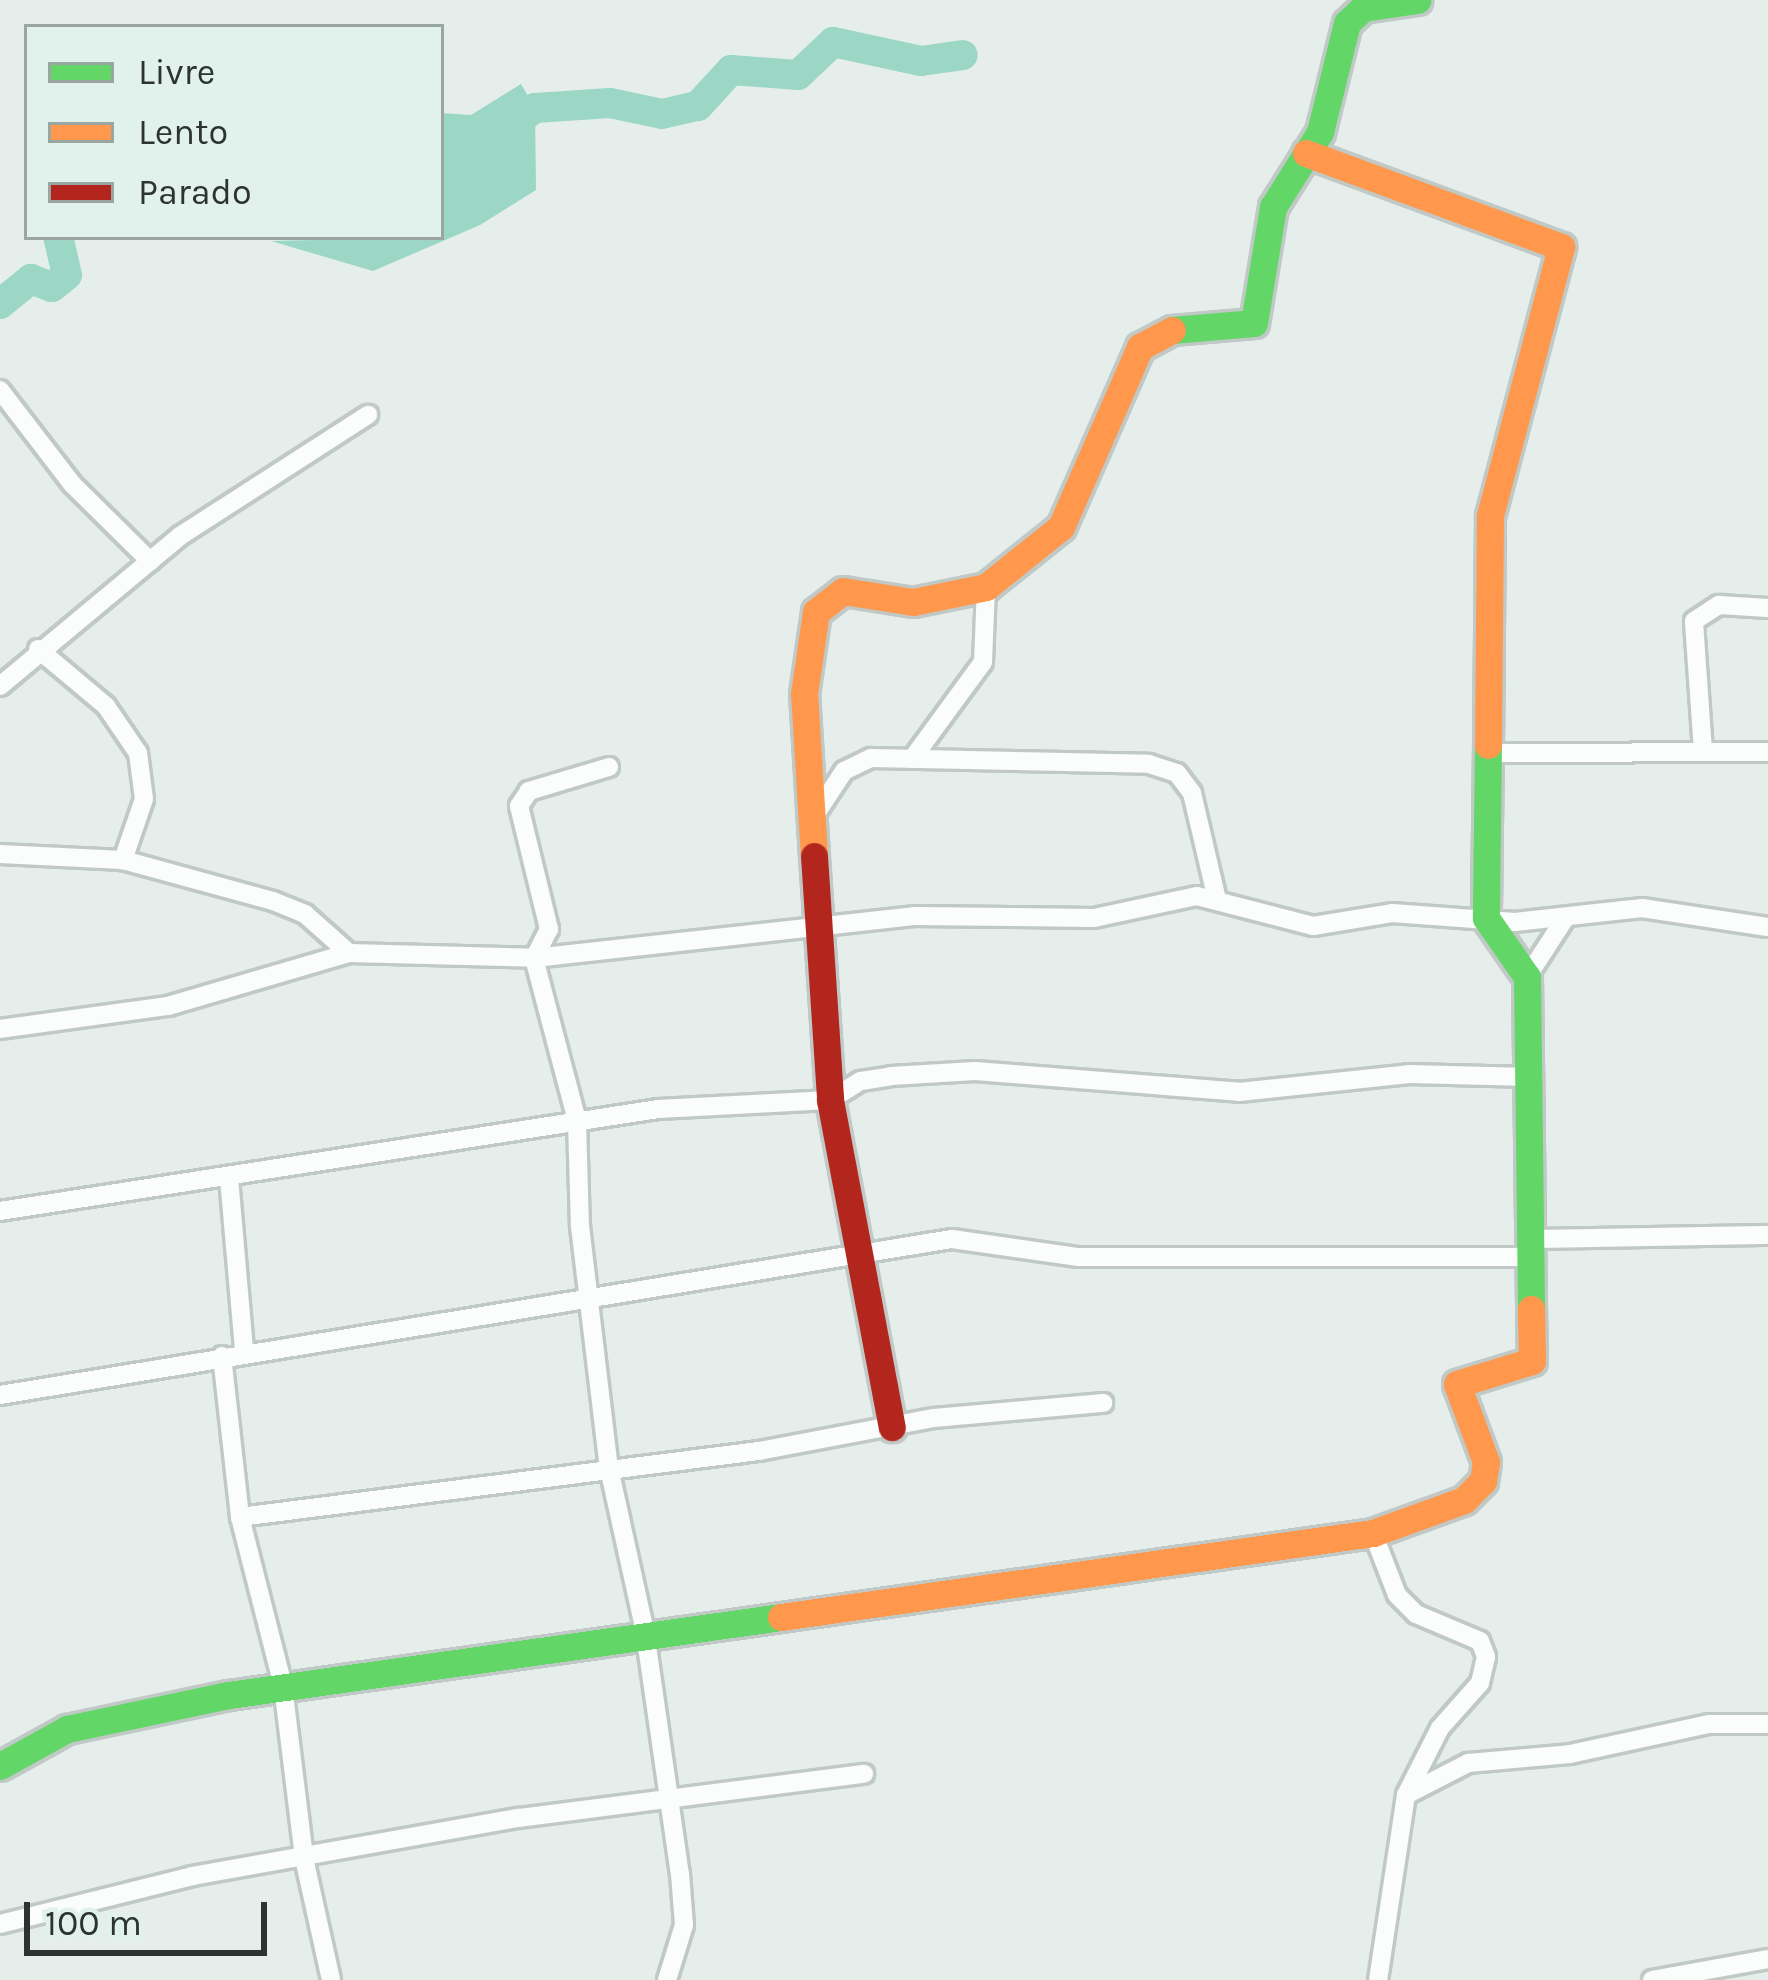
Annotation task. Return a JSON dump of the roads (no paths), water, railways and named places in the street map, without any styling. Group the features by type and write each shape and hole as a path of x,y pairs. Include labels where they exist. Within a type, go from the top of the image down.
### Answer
{"street":[{"path":"892,1427 830,1100 816,929 817,812 805,694 816,612 843,591 913,602 986,586 1060,527 1140,347 1170,330 1237,330 1254,322 1273,207 1306,153 1329,102 1347,23 1363,8 1417,0"},
{"path":"0,1766 67,1729 283,1686 1373,1533 1464,1500 1483,1481 1486,1462 1456,1384 1532,1361 1527,977 1486,918 1495,478 1564,262 1561,247 1306,153"},
{"path":"0,390 72,484 150,561"},
{"path":"0,686 38,649 150,561 368,415"},
{"path":"912,759 983,662 986,586"},
{"path":"1703,751 1694,621 1719,605 1768,608"},
{"path":"38,649 106,706 138,753 144,800 123,860"},
{"path":"1491,753 1768,752"},
{"path":"817,812 854,762 1149,764 1177,773 1203,821 1216,895"},
{"path":"609,767 520,796 549,929 534,958 578,1121 587,1301 609,1468 645,1632 684,1925 667,1980"},
{"path":"0,854 123,860 286,905 349,953"},
{"path":"0,1029 168,1006 349,953 534,958 914,916 1094,918 1216,895 1313,926 1392,913 1564,920 1642,908 1768,927"},
{"path":"1527,977 1564,920"},
{"path":"0,1211 699,1104 830,1100 861,1082 975,1071 1239,1092 1409,1073 1530,1077"},
{"path":"230,1178 244,1351"},
{"path":"0,1395 244,1351 986,1239 1079,1257 1532,1248 1768,1235"},
{"path":"222,1356 240,1517 283,1686 304,1858 331,1980"},
{"path":"240,1517 892,1427 1102,1403"},
{"path":"1373,1533 1397,1595 1416,1614 1480,1641 1486,1657 1480,1683 1440,1728 1406,1795 1378,1980"},
{"path":"1406,1795 1468,1763 1570,1754 1709,1724 1768,1724"},
{"path":"0,1924 192,1876 664,1798 864,1774"},
{"path":"1652,1980 1768,1959"}],"waterway":[{"path":"444,176 535,108 610,103 662,114 698,106 731,70 798,75 833,42 921,61 963,55"},
{"path":"0,304 31,279 52,287 67,275 59,240"}]}
